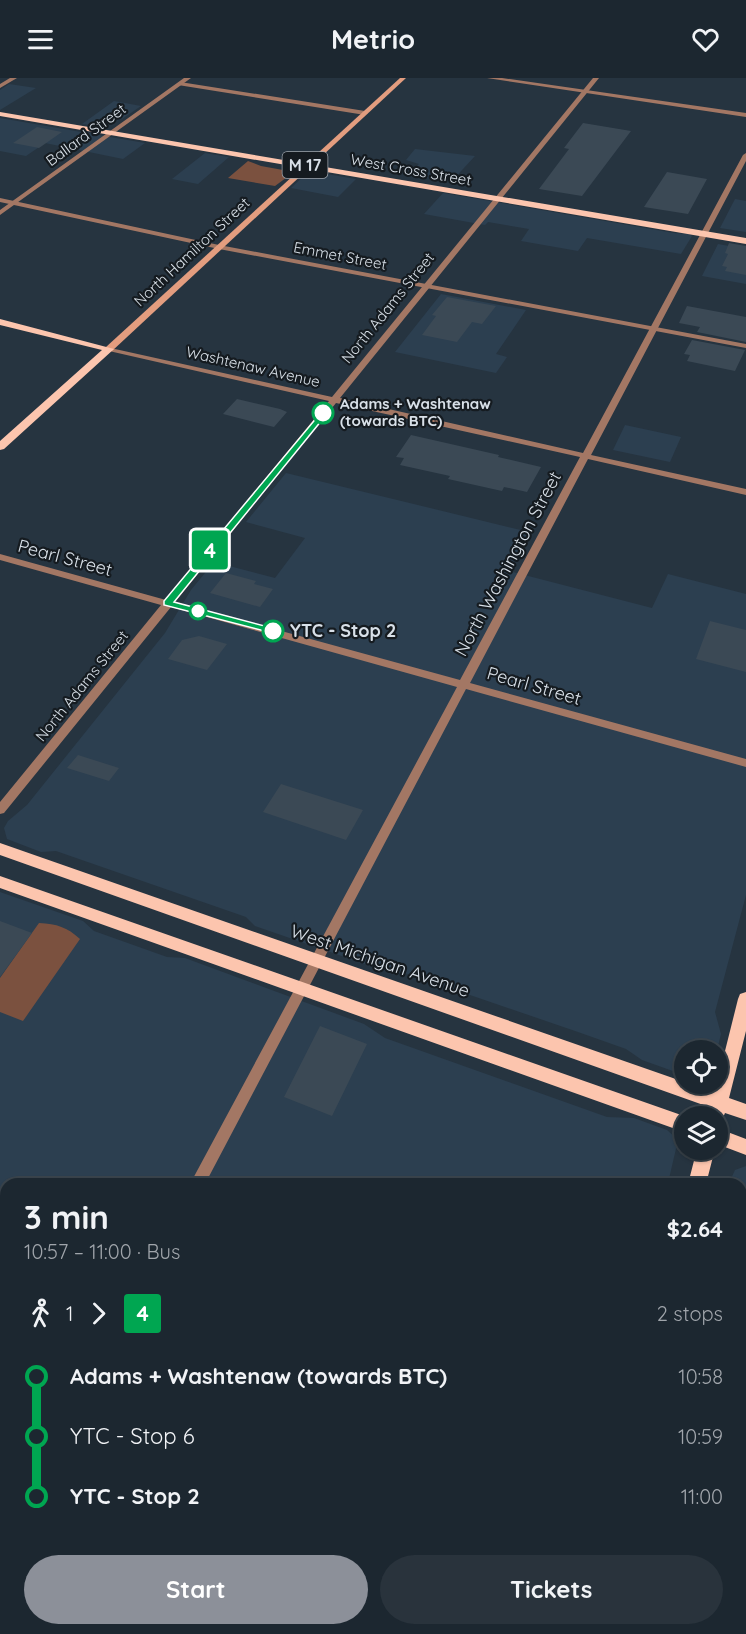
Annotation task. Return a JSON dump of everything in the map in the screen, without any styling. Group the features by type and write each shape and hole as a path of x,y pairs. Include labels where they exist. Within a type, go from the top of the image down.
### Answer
{"main road":[{"name":"North Hamilton Street","path":"0,447 403,78"},
{"name":"West Cross Street","path":"0,114 746,241"},
{"name":"Washtenaw Avenue","path":"0,322 109,349"},
{"name":"West Michigan Avenue","path":"0,849 316,960 709,1106"},
{"path":"0,882 674,1120"},
{"path":"718,1106 746,999"},
{"name":"West Michigan Avenue","path":"728,1110 746,1112"},
{"path":"728,1140 746,1147"},
{"path":"699,1178 703,1160"}],"street":[{"path":"0,86 14,78"},
{"name":"Ballard Street","path":"0,213 188,78"},
{"path":"490,78 746,115"},
{"name":"North Adams Street","path":"0,810 596,78"},
{"path":"180,84 365,112"},
{"name":"North Washington Street","path":"200,1178 746,155"},
{"name":"Emmet Street","path":"0,200 219,247 746,346"},
{"name":"Washtenaw Avenue","path":"109,349 746,492"},
{"name":"Pearl Street","path":"0,557 464,683 746,763"}],"shaded area":[{"path":"9,84 36,88 0,110 0,90"},
{"path":"114,101 141,106 122,119 100,126 82,124"},
{"path":"0,118 145,143 123,159 45,143 26,156 0,151"},
{"path":"415,149 475,156 451,182 408,175 419,164 406,160"},
{"path":"205,153 229,157 198,184 172,179"},
{"path":"248,161 261,166 294,172 275,186 228,178"},
{"path":"309,171 356,179 338,197 291,188"},
{"path":"443,193 692,236 681,254 587,238 578,251 521,241 529,229 488,222 485,225 424,214"},
{"path":"735,199 746,201 746,232 720,228"},
{"path":"718,244 746,249 746,284 702,276"},
{"path":"441,294 526,310 496,354 507,357 496,373 395,352"},
{"path":"625,425 681,437 670,462 613,450"},
{"path":"286,473 529,532 509,571 652,608 668,574 746,594 746,895 715,1012 721,1034 720,1040 674,1040 674,1071 642,1060 626,1049 578,1032 409,974 388,972 255,926 246,917 56,851 41,852 7,839 4,828 8,821 27,805 165,633 191,590 214,562 275,578 305,538 246,522"},
{"path":"0,892 83,921 94,931 167,957 185,958 364,1024 385,1038 607,1117 634,1118 667,1130 674,1136 674,1157 669,1178 0,1178"},
{"path":"39,923 61,927 80,939 23,1021 0,1012 0,978"},
{"path":"746,1166 746,1178 731,1178 735,1170"}],"building":[{"path":"583,123 631,131 582,196 539,189 569,149 564,148"},
{"path":"37,127 62,132 39,148 13,143"},
{"path":"667,172 707,179 688,214 644,207"},
{"path":"729,243 746,246 746,275 725,271 727,267 722,266 728,254 725,253"},
{"path":"447,297 496,306 482,324 472,322 457,342 422,335 436,316 432,315"},
{"path":"687,306 746,317 746,342 697,332 700,327 679,323"},
{"path":"692,340 745,350 735,371 687,361 690,355 684,354"},
{"path":"237,399 287,412 274,427 223,414"},
{"path":"411,435 541,467 527,492 504,487 502,491 448,479 450,476 400,465 404,458 396,457"},
{"path":"226,573 256,581 254,584 273,589 260,607 210,593"},
{"path":"710,621 746,630 746,672 696,659"},
{"path":"199,636 227,644 207,670 168,659 182,640"},
{"path":"78,755 119,768 109,781 67,768"},
{"path":"281,784 363,810 346,840 263,812"},
{"path":"0,921 32,933 0,977"},
{"path":"320,1026 367,1044 332,1116 284,1097"}],"bus line":[{"name":"4","path":"273,631 168,603 323,413"}],"place":[{"name":"Adams + Washtenaw (towards BTC)","path":"323,413"},
{"name":"YTC - Stop 2","path":"273,631"}]}
